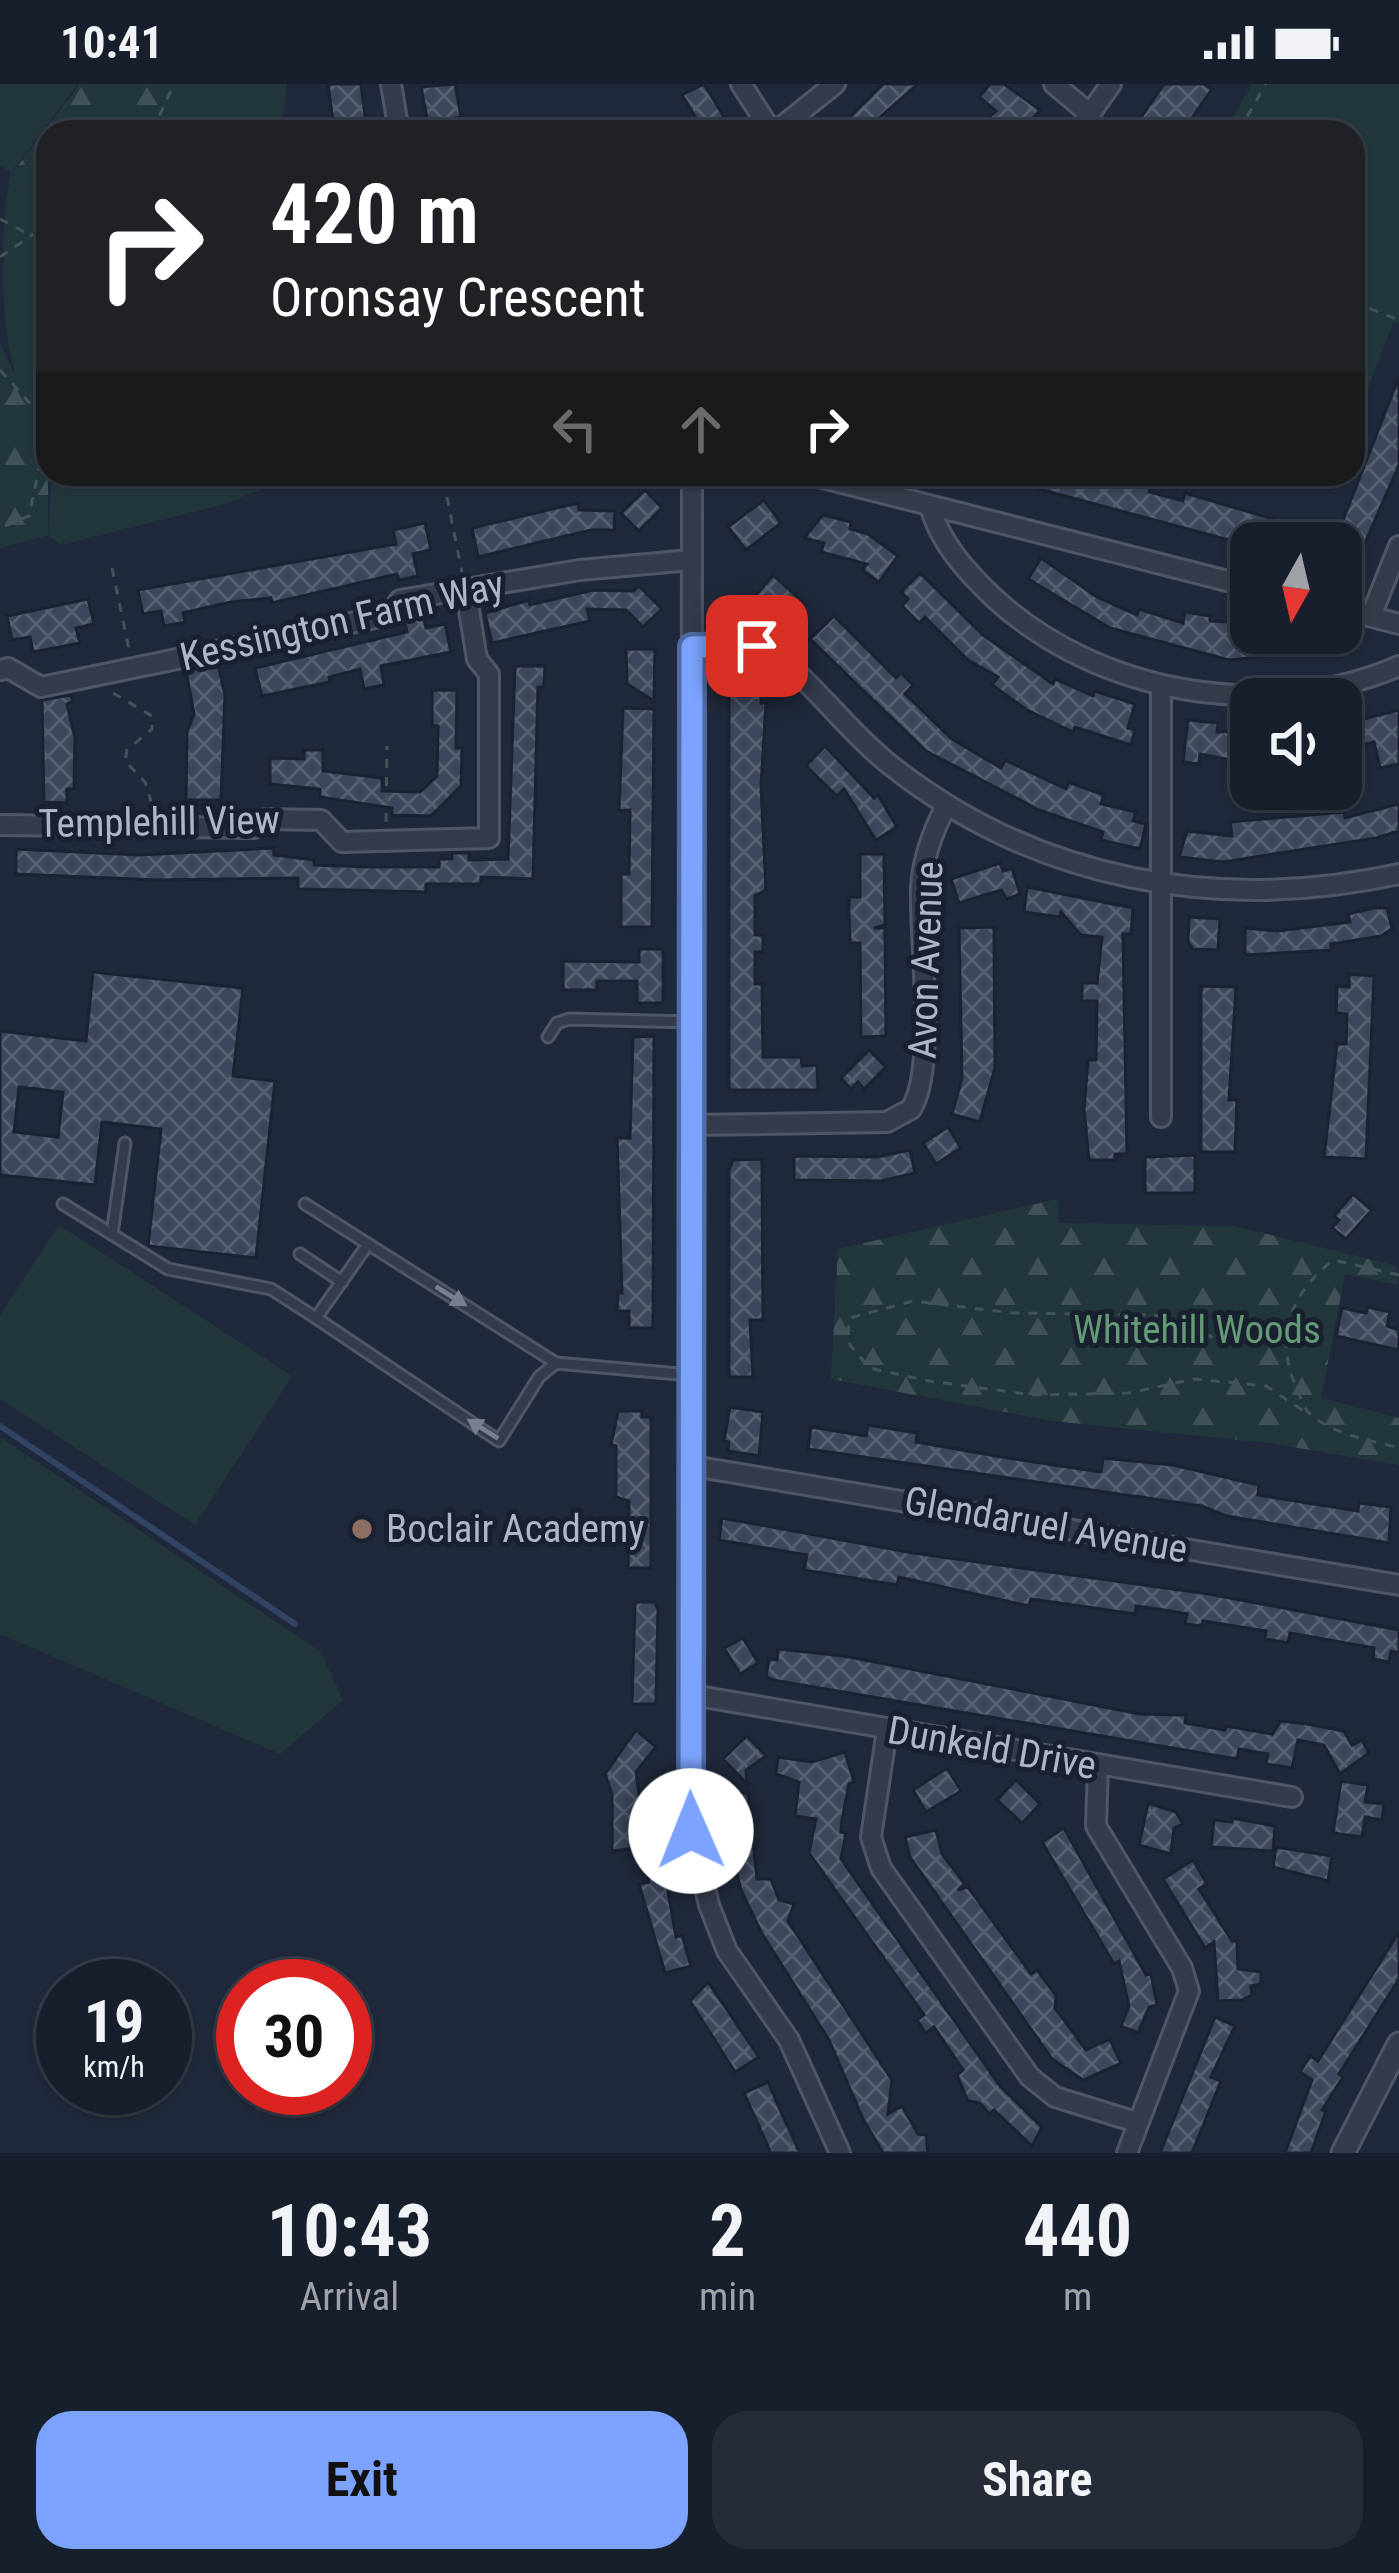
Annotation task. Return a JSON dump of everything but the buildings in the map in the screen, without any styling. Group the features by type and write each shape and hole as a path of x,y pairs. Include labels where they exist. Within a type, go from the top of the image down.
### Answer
{"street":[{"path":"391,84 397,120"},
{"path":"741,84 765,120"},
{"path":"788,120 835,84"},
{"path":"1054,84 1091,115"},
{"path":"1087,120 1111,84"},
{"path":"692,486 691,1831 709,1905 727,1951 789,2040 840,2153"},
{"path":"852,486 1230,581"},
{"path":"930,507 959,561 1003,606 1095,663 1161,685 1273,695 1322,691 1399,666"},
{"path":"1371,616 1399,546"},
{"name":"Kessington Farm Way","path":"0,670 8,668 41,687 390,615 400,599 580,570 691,560"},
{"name":"Templehill View","path":"0,825 255,828 265,819 321,820 342,842 489,838 489,674 477,659 466,592"},
{"path":"1362,614 1399,624"},
{"path":"692,647 770,651 887,763 946,806 1050,855 1162,886 1264,892 1399,874"},
{"path":"1161,685 1161,1117"},
{"name":"Avon Avenue","path":"692,1125 887,1122 911,1109 923,1074 921,884 928,846 946,806"},
{"name":"Glendaruel Avenue","path":"693,1466 1399,1585"},
{"name":"Dunkeld Drive","path":"692,1695 1292,1797"},
{"path":"887,1730 871,1837 881,1868 1030,2078 1055,2098 1136,2122"},
{"path":"1098,1766 1096,1826 1182,1968 1189,1991 1127,2153"},
{"path":"1343,2153 1399,2044"}],"lane":[{"path":"548,1037 557,1023 569,1019 692,1022"},
{"path":"112,1234 124,1143"},
{"path":"63,1204 167,1269 271,1289 499,1441 539,1376 556,1363"},
{"path":"305,1204 556,1363 689,1375"},
{"path":"316,1318 368,1244"},
{"path":"299,1254 341,1282"}],"path":[{"path":"158,120 174,84"},
{"path":"1245,120 1266,84"},
{"path":"0,219 32,236"},
{"path":"0,257 36,233"},
{"path":"1365,307 1399,320"},
{"path":"0,370 36,410"},
{"path":"0,528 28,516 36,482"},
{"path":"447,497 466,592"},
{"path":"112,568 112,589 124,610 134,668"},
{"path":"105,675 118,700 152,716 152,729 127,750 125,761 145,782 154,825"},
{"path":"386,842 387,746"},
{"path":"1308,1414 1287,1368 1282,1331 1311,1278 1333,1260 1399,1275"},
{"path":"1282,1331 1222,1343 1187,1323 1153,1316 1093,1318 913,1301 850,1318 847,1341 869,1368 1033,1395 1129,1393 1194,1378 1266,1387 1336,1430 1399,1448"}],"green space":[{"path":"0,84 78,84 51,120 36,120 36,139 12,171 24,184 36,188 36,395 17,380 7,334 4,249 11,172 0,166"},
{"path":"80,84 169,84 150,120 53,120"},
{"path":"169,84 287,84 282,120 150,120"},
{"path":"1252,84 1399,84 1399,324 1393,323 1365,396 1365,120 1232,120"},
{"path":"36,142 36,188 13,172"},
{"path":"0,343 19,383 36,394 36,486 48,486 48,535 0,548"},
{"path":"51,486 270,486 225,504 60,545 48,535"},
{"name":"Whitehill Woods","path":"1057,1199 1059,1223 1234,1226 1397,1266 1398,1285 1345,1274 1321,1398 1399,1418 1399,1465 1269,1443 1052,1421 831,1379 838,1249"},
{"path":"59,1225 292,1376 195,1525 0,1399 0,1315"},
{"path":"0,1437 321,1652 343,1700 280,1754 0,1634"}],"waterway":[{"path":"0,1426 295,1624"}],"place":[{"name":"Boclair Academy","path":"362,1529"}],"route":[{"path":"691,1831 692,647 757,646"}]}
